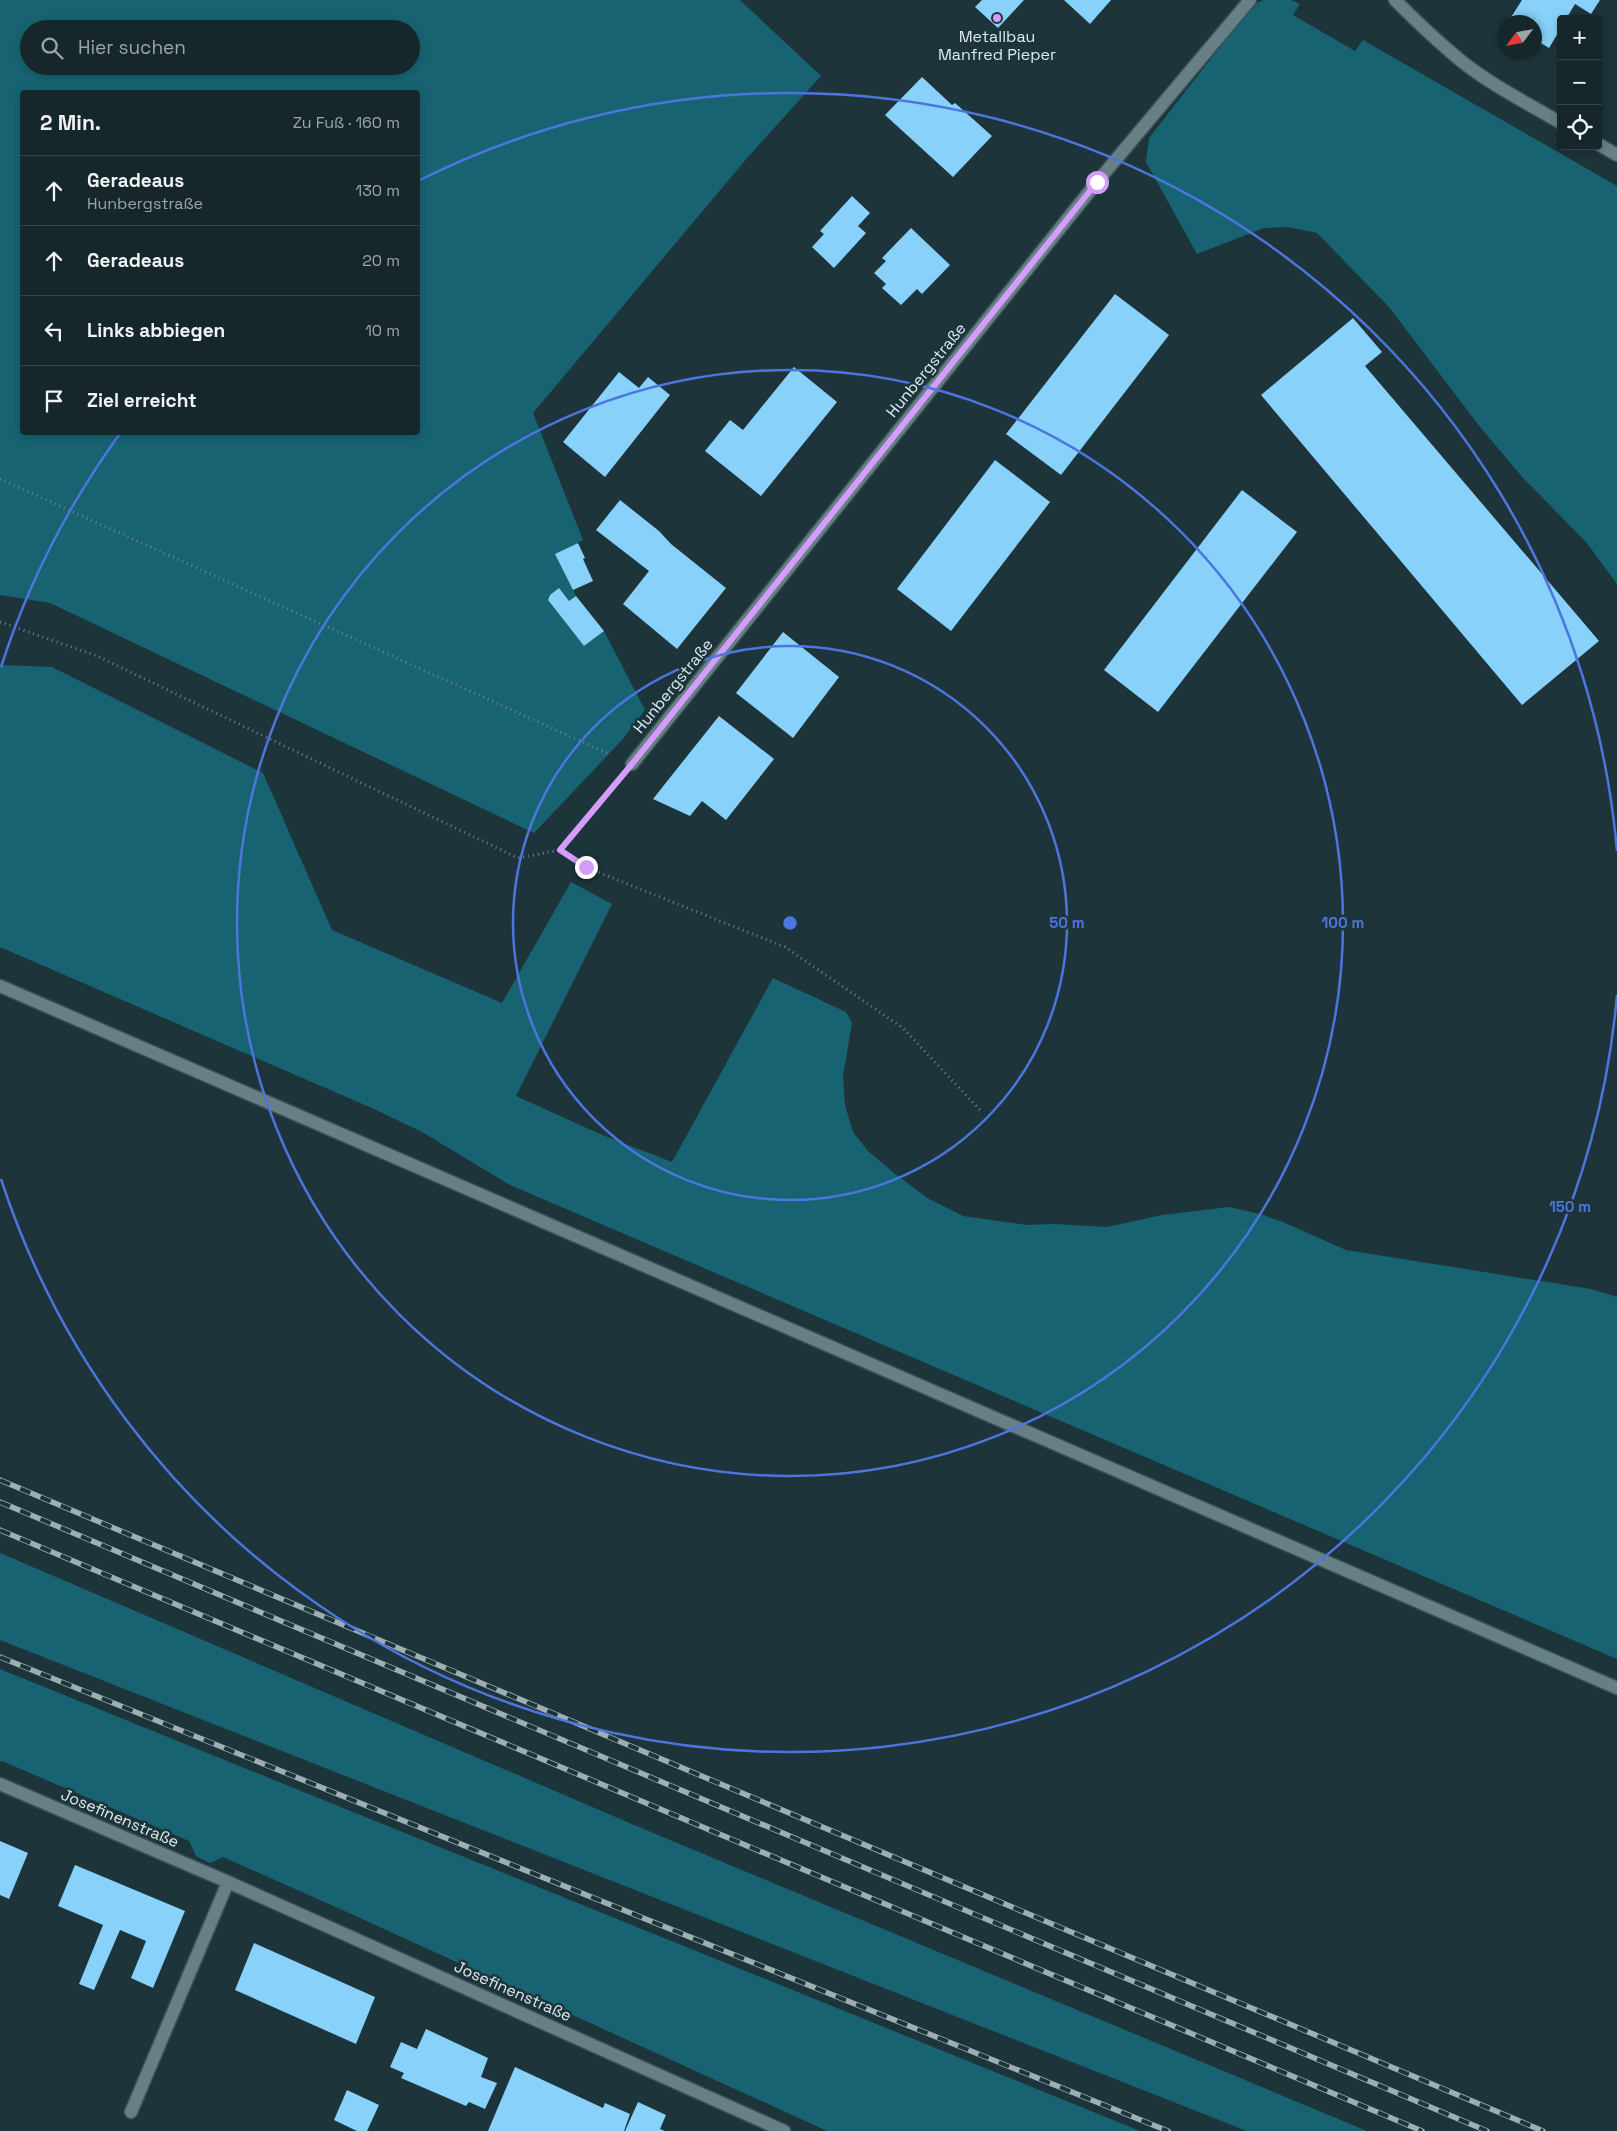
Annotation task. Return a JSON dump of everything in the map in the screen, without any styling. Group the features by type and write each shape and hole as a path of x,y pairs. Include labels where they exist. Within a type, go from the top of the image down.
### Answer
{"street":[{"name":"Hunbergstraße","path":"632,764 1097,182 1250,0"},
{"path":"1395,0 1461,61 1501,88 1557,121"},
{"path":"1602,146 1617,155"},
{"path":"0,986 1617,1688"},
{"name":"Josefinenstraße","path":"0,1784 228,1882 784,2131"},
{"path":"131,2112 228,1882"}],"path":[{"path":"0,479 632,764 560,850 518,858 97,656 0,622"},
{"path":"560,850 586,867 785,947 903,1028 980,1110"}],"shaded area":[{"path":"0,0 740,0 821,76 748,157 533,413 583,540 556,554 576,596 569,601 559,589 550,595 548,600 584,646 604,631 645,710 623,739 534,833 50,603 0,595"},
{"path":"1263,0 1291,0 1300,4 1293,15 1355,51 1363,40 1617,186 1617,584 1586,542 1524,479 1480,427 1389,307 1317,233 1288,227 1264,228 1197,254 1146,162 1149,138 1252,6"},
{"path":"0,665 52,667 263,773 332,930 502,1003 571,882 612,904 516,1096 600,1134 672,1162 773,978 846,1012 852,1023 843,1076 845,1105 853,1132 868,1151 894,1173 929,1199 963,1216 1027,1225 1055,1224 1107,1227 1162,1215 1229,1207 1260,1214 1283,1222 1346,1250 1591,1289 1617,1297 1617,1659 510,1185 422,1132 374,1109 0,947"},
{"path":"0,1553 632,1824 1367,2131 1247,2131 0,1640"},
{"path":"0,1669 1140,2131 827,2131 223,1857 210,1863 196,1856 189,1841 2,1761 0,1762"}],"building":[{"name":"Metallbau Manfred Pieper","path":"982,0 1024,0 998,28 975,7"},
{"name":"Metallbau Manfred Pieper","path":"1064,0 1111,0 1090,24"},
{"path":"1522,0 1600,0 1591,14 1575,4 1568,15 1557,15 1557,35 1549,48 1542,44 1542,15 1512,15"},
{"path":"922,77 952,105 955,103 992,136 953,177 885,115"},
{"path":"852,196 870,213 858,226 866,233 834,268 812,247 824,234 820,231"},
{"path":"911,228 950,265 922,294 917,289 901,305 882,288 886,284 874,273 886,261 882,258"},
{"path":"1115,294 1169,335 1061,475 1006,434"},
{"path":"1353,318 1382,352 1365,366 1599,641 1522,705 1261,395"},
{"path":"794,367 837,402 761,496 705,451 730,420 743,430"},
{"path":"619,372 639,388 648,377 670,395 605,477 563,442"},
{"path":"995,460 1050,502 951,631 897,589"},
{"path":"1242,490 1297,532 1158,712 1104,670"},
{"path":"620,500 726,588 677,649 623,604 649,571 596,530"},
{"path":"578,543 593,581 573,590 555,554"},
{"path":"559,588 569,601 576,596 604,631 584,646 548,600 550,595"},
{"path":"783,632 839,677 793,738 736,693"},
{"path":"719,716 774,759 726,820 702,801 690,816 653,799"},
{"path":"0,1841 28,1853 9,1899 0,1895"},
{"path":"75,1865 185,1911 153,1988 131,1978 146,1941 120,1930 94,1990 79,1984 103,1925 58,1906"},
{"path":"254,1943 375,1997 356,2044 235,1990"},
{"path":"426,2029 488,2058 481,2077 497,2083 485,2109 469,2102 466,2106 401,2078 404,2073 390,2067 401,2042 417,2049"},
{"path":"515,2067 603,2108 605,2103 630,2114 624,2131 488,2131"},
{"path":"347,2090 379,2105 367,2131 357,2131 334,2120"},
{"path":"638,2102 666,2115 660,2129 665,2131 625,2131"}],"railway":[{"path":"0,1480 1543,2131"},
{"path":"0,1502 1487,2131"},
{"path":"0,1530 1422,2131"},
{"path":"0,1657 1168,2131"}],"place":[{"name":"Metallbau Manfred Pieper","path":"997,18"}],"route":[{"path":"586,867 560,850 632,764 1097,182"}]}
